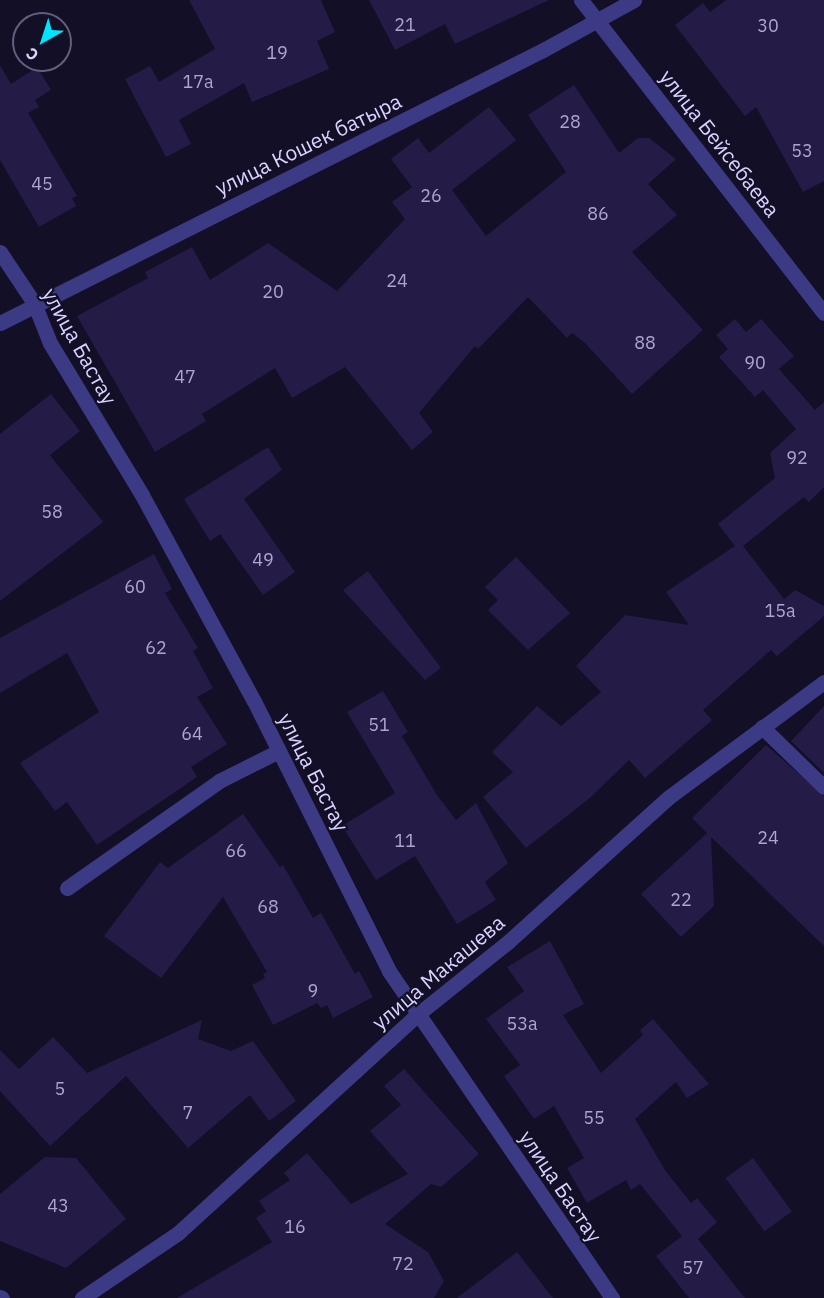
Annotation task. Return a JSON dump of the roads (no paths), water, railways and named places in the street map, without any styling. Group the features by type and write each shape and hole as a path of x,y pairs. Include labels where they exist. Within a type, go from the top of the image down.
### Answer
{"street":[{"name":"улица Бейсебаева","path":"581,0 824,313"},
{"name":"улица Кошек батыра","path":"0,323 34,303 598,21 634,0"},
{"name":"улица Бастау","path":"0,252 34,303 50,343 141,495 279,751 361,918 418,1014 612,1298"},
{"name":"улица Макашева","path":"82,1298 178,1233 418,1014 509,941 669,797 824,682"},
{"path":"762,727 824,788"},
{"path":"67,888 219,781 279,751"}]}
